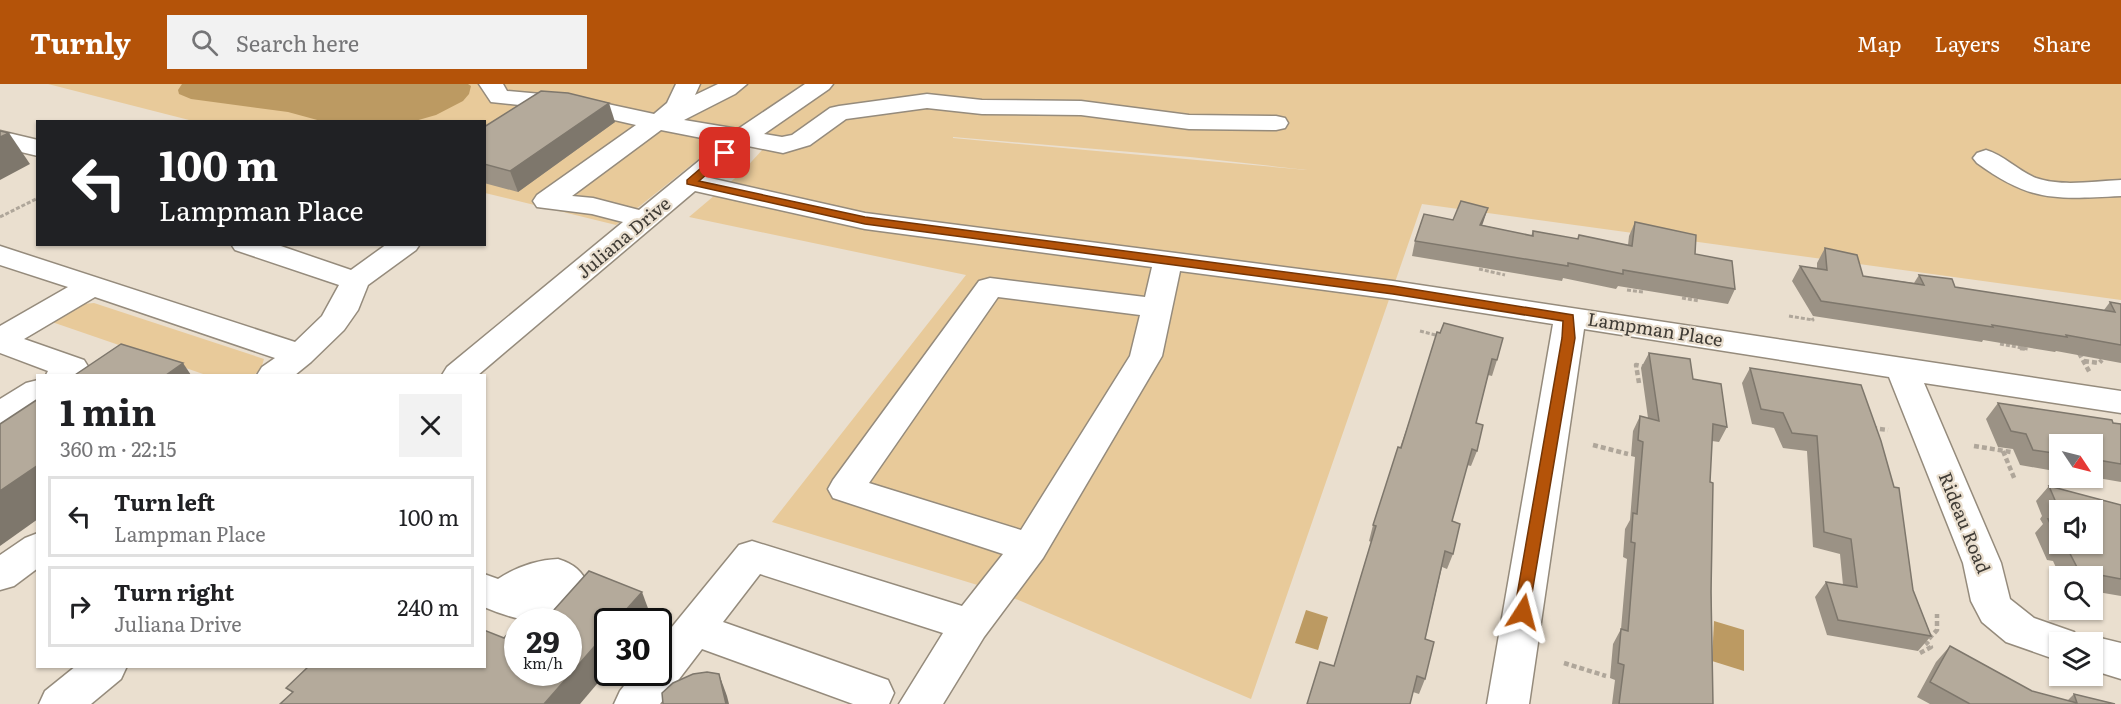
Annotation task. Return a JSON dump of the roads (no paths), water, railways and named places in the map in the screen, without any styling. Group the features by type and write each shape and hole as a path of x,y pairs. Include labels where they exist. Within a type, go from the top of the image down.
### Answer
{"street":[{"path":"491,84 499,97 575,104 772,144 793,143 839,113 955,93 982,106 1081,108 1173,121 1276,123"},
{"path":"646,220 593,206 548,201 662,120 678,106 688,84"},
{"path":"662,120 719,94 735,84"},
{"name":"Juliana Drive","path":"459,374 742,138 821,84"},
{"path":"0,139 36,148"},
{"path":"1986,158 2012,176 2048,189 2121,189"},
{"name":"Lampman Place","path":"691,182 865,221 1393,290 2121,402"},
{"path":"251,246 356,280"},
{"path":"274,374 319,340 338,316 356,280 403,246"},
{"path":"0,255 300,356"},
{"path":"920,704 970,625 1030,548 1146,356 1168,262"},
{"path":"0,341 92,286"},
{"path":"1030,548 846,489 990,287 1157,308"},
{"path":"1508,704 1568,338 1569,318"},
{"path":"0,341 73,368 64,374"},
{"name":"Rideau Road","path":"1902,368 1986,574 1990,599 2005,621 2027,635 2049,641"},
{"path":"0,415 36,392"},
{"path":"0,575 36,549"},
{"path":"635,704 752,556 970,625"},
{"path":"694,629 873,693"},
{"path":"2103,656 2121,661"},
{"path":"60,704 104,668"}]}
